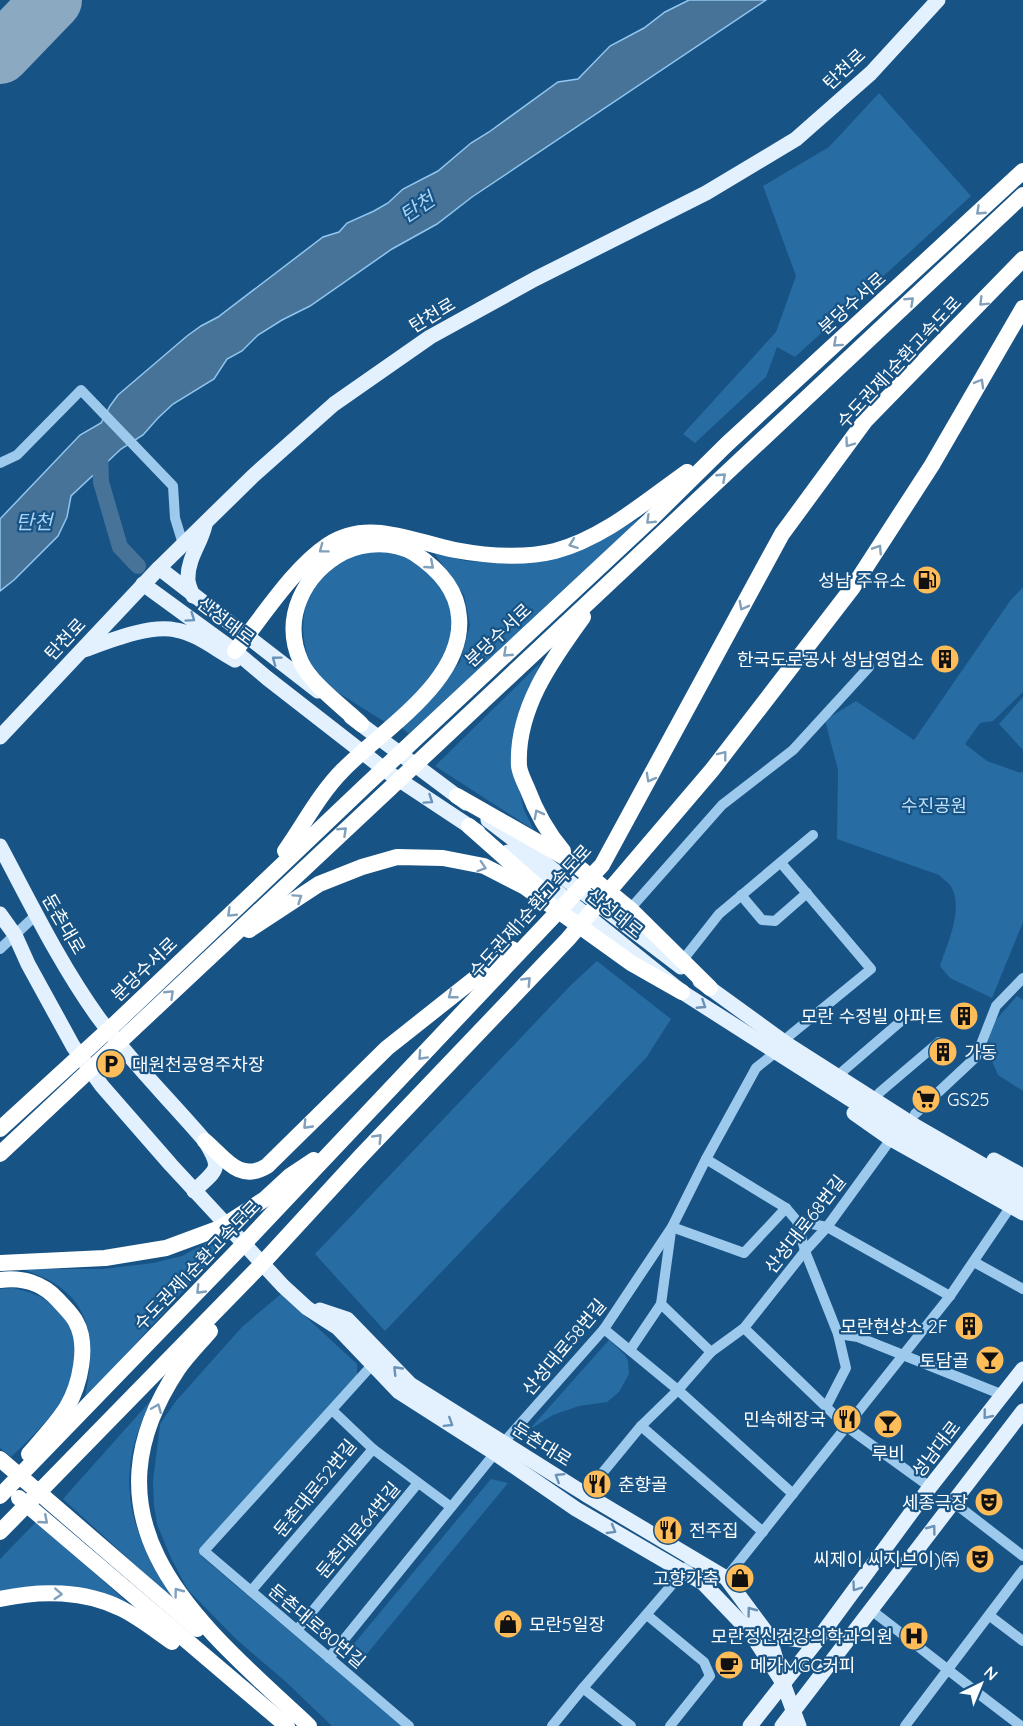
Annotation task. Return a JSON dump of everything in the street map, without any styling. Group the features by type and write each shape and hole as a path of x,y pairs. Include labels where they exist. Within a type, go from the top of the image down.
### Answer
{"highway":[{"name":"분당수서로","path":"122,1028 261,883 650,520 727,444 1023,171"},
{"name":"분당수서로","path":"0,1129 77,1069 122,1028 213,953 1023,195"},
{"name":"수도권제1순환고속도로","path":"0,1496 39,1450 240,1248 290,1176 344,1139 602,865 782,534 865,421 1023,260"},
{"path":"0,1532 258,1268 361,1156 568,939 712,770 853,587 932,465 1023,308"},
{"path":"236,651 309,560 329,544 350,535 375,531 486,556 554,551 590,538 727,444"},
{"path":"261,883 342,770 421,700 440,678 455,653 461,630 458,605 448,583 427,562 408,550 381,544 357,546 320,567 305,586 295,610 295,639 301,662 315,682 361,724"},
{"path":"572,861 550,835 535,810 519,769 520,740 527,714 551,661 606,586"},
{"path":"457,796 572,861 630,909 711,988"},
{"path":"469,826 576,922"},
{"path":"213,953 319,884 362,867 397,857 443,858 484,866 525,887 631,963 682,992"},
{"path":"206,1141 236,1169 252,1172 267,1166 410,1028 549,922"},
{"name":"분당수서로","path":"0,1154 77,1069"},
{"path":"0,1263 105,1258 166,1248 220,1228 271,1204"},
{"path":"258,1268 224,1314 178,1368 159,1402 145,1440 140,1469 140,1496 144,1526 154,1554 173,1586 200,1620 309,1726"},
{"path":"0,1280 16,1278 36,1284 52,1293 76,1321 82,1347 78,1380 68,1406 39,1450 0,1489"},
{"path":"0,1459 100,1547 276,1695"},
{"path":"0,1481 287,1726"},
{"path":"0,1599 37,1593 65,1594 94,1598 123,1609 259,1702"}],"main road":[{"name":"탄천로","path":"0,737 183,544 334,404 430,337 535,279 706,193 796,139 871,73 938,0"},
{"path":"193,596 187,578 191,559 203,537 206,522"},
{"name":"산성대로","path":"159,568 247,638 618,921 787,1044 915,1126 1019,1207"},
{"name":"산성대로","path":"144,584 236,651 267,678 388,772 520,861 682,992 776,1052 915,1126 1023,1188"},
{"path":"81,650 154,630 176,629 197,637 267,678"},
{"path":"0,752 12,724"},
{"name":"둔촌대로","path":"0,846 36,915 98,1018 206,1141"},
{"path":"0,914 15,936 73,1046 102,1086 194,1191 216,1167 216,1160 206,1141"},
{"path":"711,988 879,1093 915,1126 1023,1176"},
{"path":"776,1052 849,1110 891,1139 1019,1207"},
{"name":"둔촌대로","path":"194,1191 283,1286 306,1308 338,1328 399,1392 585,1494 726,1578 769,1636 796,1719"},
{"name":"둔촌대로","path":"306,1308 328,1311 347,1319 410,1384 500,1448 576,1509 703,1583 750,1632 783,1683"},
{"name":"성남대로","path":"750,1726 816,1642 930,1487 1023,1370"},
{"path":"782,1726 796,1719 871,1610 1023,1411"},
{"path":"769,1636 816,1642"}],"street":[{"path":"0,463 17,456 81,390 173,486 175,518 183,544"},
{"path":"630,909 722,805 793,750 869,666"},
{"path":"682,961 718,914 813,836"},
{"path":"781,863 871,969 789,1036"},
{"path":"741,896 762,920 775,921 807,893"},
{"path":"0,949 36,915"},
{"path":"915,1126 976,1057 996,1006 1023,978"},
{"path":"843,1071 900,1022"},
{"path":"879,1093 939,1042"},
{"name":"산성대로58번길","path":"500,1448 604,1329 672,1227 756,1068 776,1052"},
{"name":"산성대로68번길","path":"585,1494 641,1426 678,1390 711,1352 744,1328 827,1227 891,1139"},
{"path":"706,1159 786,1208 797,1221 805,1251 838,1334 846,1368 826,1407"},
{"path":"726,1578 1019,1207"},
{"path":"630,1350 661,1304 672,1227 744,1253 786,1208"},
{"path":"797,1221 827,1227 950,1296"},
{"path":"974,1262 1023,1289"},
{"path":"661,1304 711,1352"},
{"path":"744,1328 847,1427 930,1487"},
{"path":"604,1329 678,1390 793,1494"},
{"path":"838,1334 858,1336 1003,1395"},
{"name":"둔촌대로52번길","path":"204,1551 373,1364"},
{"name":"둔촌대로52번길","path":"251,1591 373,1449 332,1410"},
{"path":"641,1426 763,1532"},
{"path":"329,1658 500,1448"},
{"path":"373,1449 418,1483"},
{"name":"둔촌대로64번길","path":"297,1630 418,1483 451,1507"},
{"path":"953,1502 1023,1556"},
{"name":"둔촌대로80번길","path":"204,1551 409,1726"},
{"path":"552,1726 695,1558"},
{"path":"904,1726 1023,1570"},
{"path":"871,1610 925,1651 946,1671 1021,1726"},
{"path":"647,1615 704,1662 710,1676 670,1726"},
{"path":"990,1616 1023,1641"},
{"path":"582,1688 631,1726"}],"green space":[{"path":"879,93 971,196 795,357 777,347 766,377 695,443 683,434 776,332 796,276 763,186 829,147"},
{"path":"642,517 409,734 402,728 460,662 470,625 464,595 434,553 466,561 512,564 587,548"},
{"path":"377,551 404,556 419,563 431,573 441,585 447,599 452,628 445,659 434,676 385,722 317,676 304,640 303,622 306,605 323,575 337,562 354,553"},
{"name":"수진공원","path":"1023,587 1023,692 993,721 980,723 965,744 987,761 1021,773 1023,771 1023,922 992,998 950,978 940,966 955,914 956,904 950,885 939,875 837,839 838,770 825,720 856,701 914,740 1010,601"},
{"path":"540,663 533,685 515,771 524,810 534,830 435,766"},
{"path":"1023,697 1023,750 999,724"},
{"path":"597,961 671,1019 646,1058 385,1331 315,1254 571,985"},
{"path":"1017,996 1023,1000 1023,1091 998,1075 992,1061 988,1041 995,1021"},
{"path":"239,1229 84,1401 90,1366 90,1349 89,1333 84,1318 77,1304 65,1291 49,1280 23,1269 103,1269 153,1263 182,1256 215,1238"},
{"path":"13,1288 43,1298 55,1307 66,1321 75,1340 77,1359 73,1378 53,1413 11,1457 0,1448 0,1289"},
{"path":"281,1294 357,1364 357,1379 319,1417 201,1556 402,1726 332,1726 236,1639 188,1590 157,1524 153,1481 160,1424 176,1401 242,1327"},
{"path":"609,1340 625,1355 628,1361 629,1374 619,1392 607,1402 579,1406 553,1415 529,1430"},
{"path":"153,1398 140,1427 132,1453 129,1479 131,1504 137,1528 147,1552 177,1603 63,1499"},
{"path":"491,1479 508,1483 356,1667 353,1645"},
{"path":"37,1521 130,1605 0,1593 0,1559"}],"water":[{"name":"탄천","path":"689,0 766,0 472,197 437,224 392,249 310,306 258,335 242,351 227,359 214,379 173,404 143,435 121,449 71,496 67,517 58,536 0,591 0,519 80,435 101,423 118,395 187,336 218,317 323,237 339,232 347,223 388,203 403,189 438,171 471,143 558,82 578,79 610,46"}],"waterway":[{"path":"100,452 101,482 120,547 138,566"}],"taxiway":[{"path":"0,46 4,50"}],"runway":[{"path":"0,54 52,0"}],"place":[{"name":"성남 주유소","path":"927,580"},
{"name":"한국도로공사 성남영업소","path":"945,659"},
{"name":"모란 수정빌 아파트","path":"964,1016"},
{"name":"가동","path":"943,1052"},
{"name":"대원천공영주차장","path":"111,1064"},
{"name":"GS25","path":"926,1099"},
{"name":"모란현상소 2F","path":"969,1326"},
{"name":"토담골","path":"990,1360"},
{"name":"민속해장국","path":"847,1419"},
{"name":"루비","path":"888,1424"},
{"name":"춘향골","path":"597,1484"},
{"name":"세종극장","path":"989,1502"},
{"name":"전주집","path":"668,1530"},
{"name":"씨제이 씨지브이)㈜","path":"980,1559"},
{"name":"고향가축","path":"740,1578"},
{"name":"모란5일장","path":"508,1624"},
{"name":"모란정신건강의학과의원","path":"914,1636"},
{"name":"메가MGC커피","path":"729,1665"}]}
